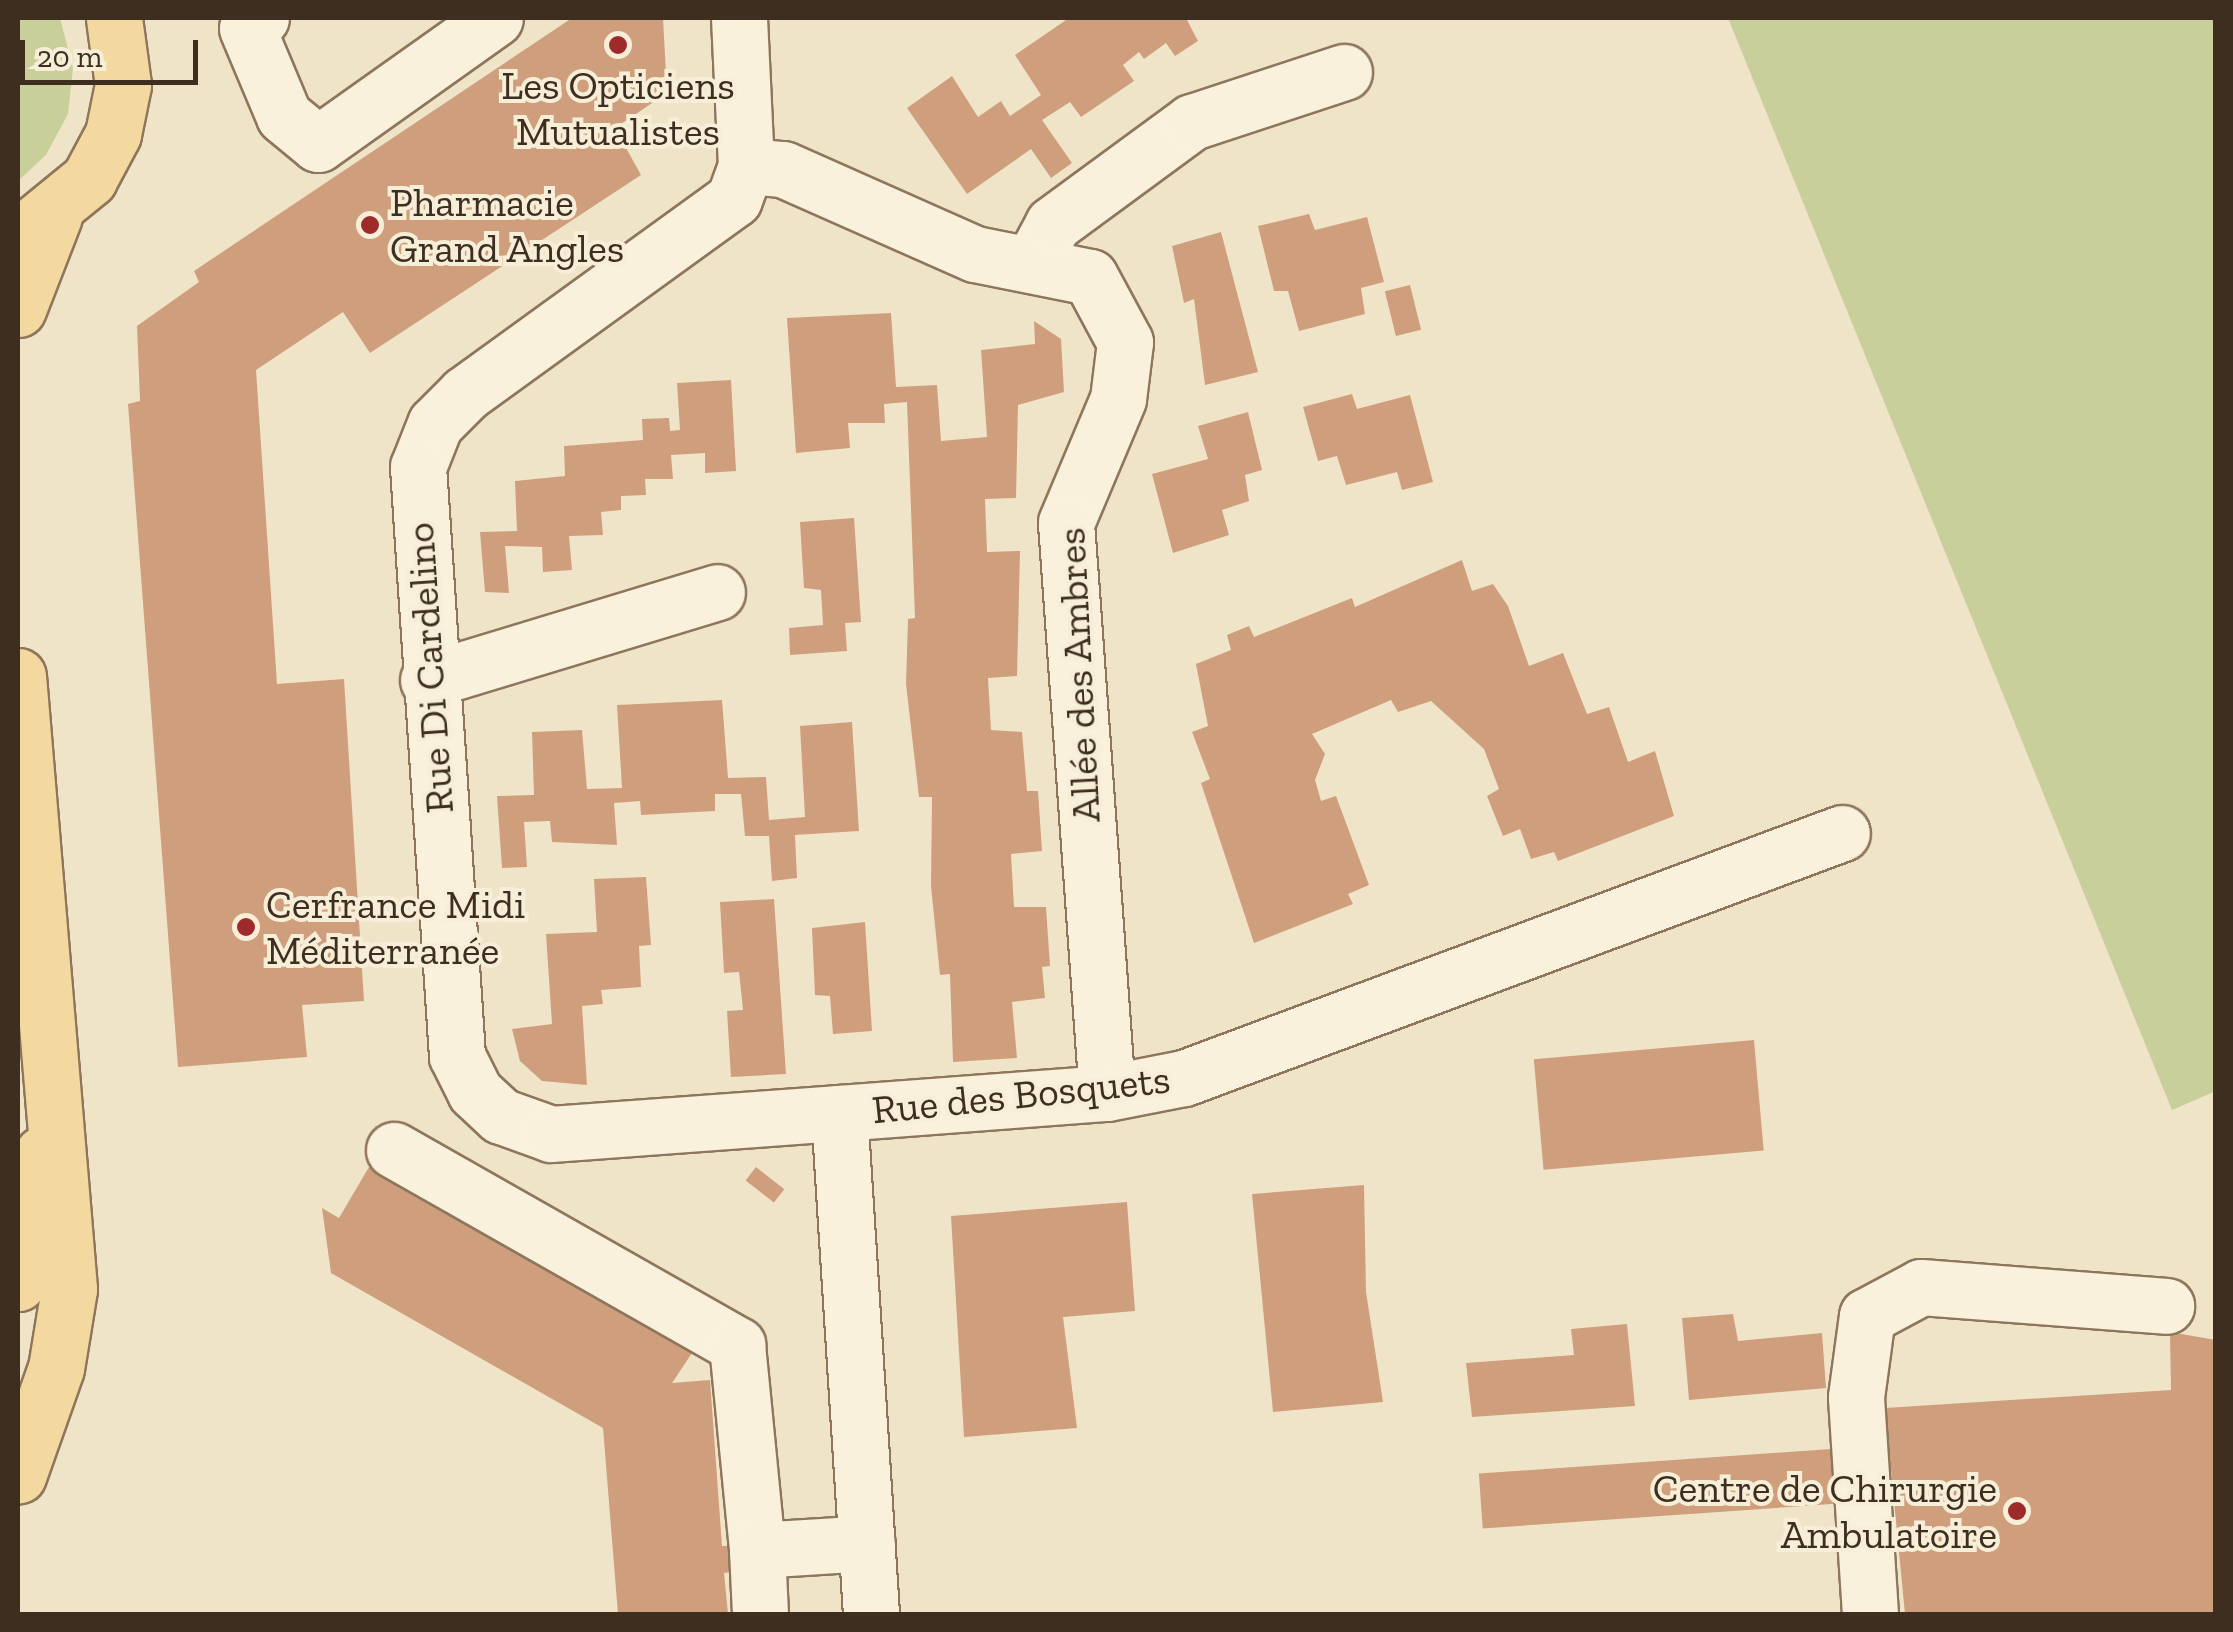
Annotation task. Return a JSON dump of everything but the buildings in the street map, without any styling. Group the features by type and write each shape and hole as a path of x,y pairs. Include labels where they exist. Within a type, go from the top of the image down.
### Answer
{"main road":[{"path":"18,309 36,226 113,134 120,23"},
{"path":"18,676 50,1112 67,1200 69,1288 56,1368 18,1476"},
{"path":"18,1283 50,1112"}],"street":[{"path":"261,18 247,28 284,116 318,144 495,18"},
{"path":"739,18 746,166"},
{"path":"1033,261 1053,224 1192,122 1344,72"},
{"name":"Allée des Ambres","path":"746,166 783,169 942,243 1090,277 1125,342 1118,400 1066,524 1107,1093"},
{"name":"Rue Di Cardelino","path":"746,166 734,199 705,227 435,424 418,467 428,680 458,1056 475,1092 501,1116 551,1134 839,1113"},
{"path":"428,680 717,592"},
{"name":"Rue des Bosquets","path":"871,1614 839,1113 1107,1093 1184,1078 1842,833"},
{"path":"394,1150 737,1345 760,1614"},
{"path":"1870,1614 1856,1398 1867,1316 1921,1288 2166,1306"},
{"path":"757,1550 867,1542"}],"green space":[{"path":"18,18 60,18 73,68 68,114 46,155 18,181"},
{"path":"1728,18 2215,18 2216,1091 2172,1110"}],"place":[{"name":"Les Opticiens Mutualistes","path":"618,45"},
{"name":"Pharmacie Grand Angles","path":"370,225"},
{"name":"Cerfrance Midi Méditerranée","path":"246,927"},
{"name":"Centre de Chirurgie Ambulatoire","path":"2017,1511"}]}
